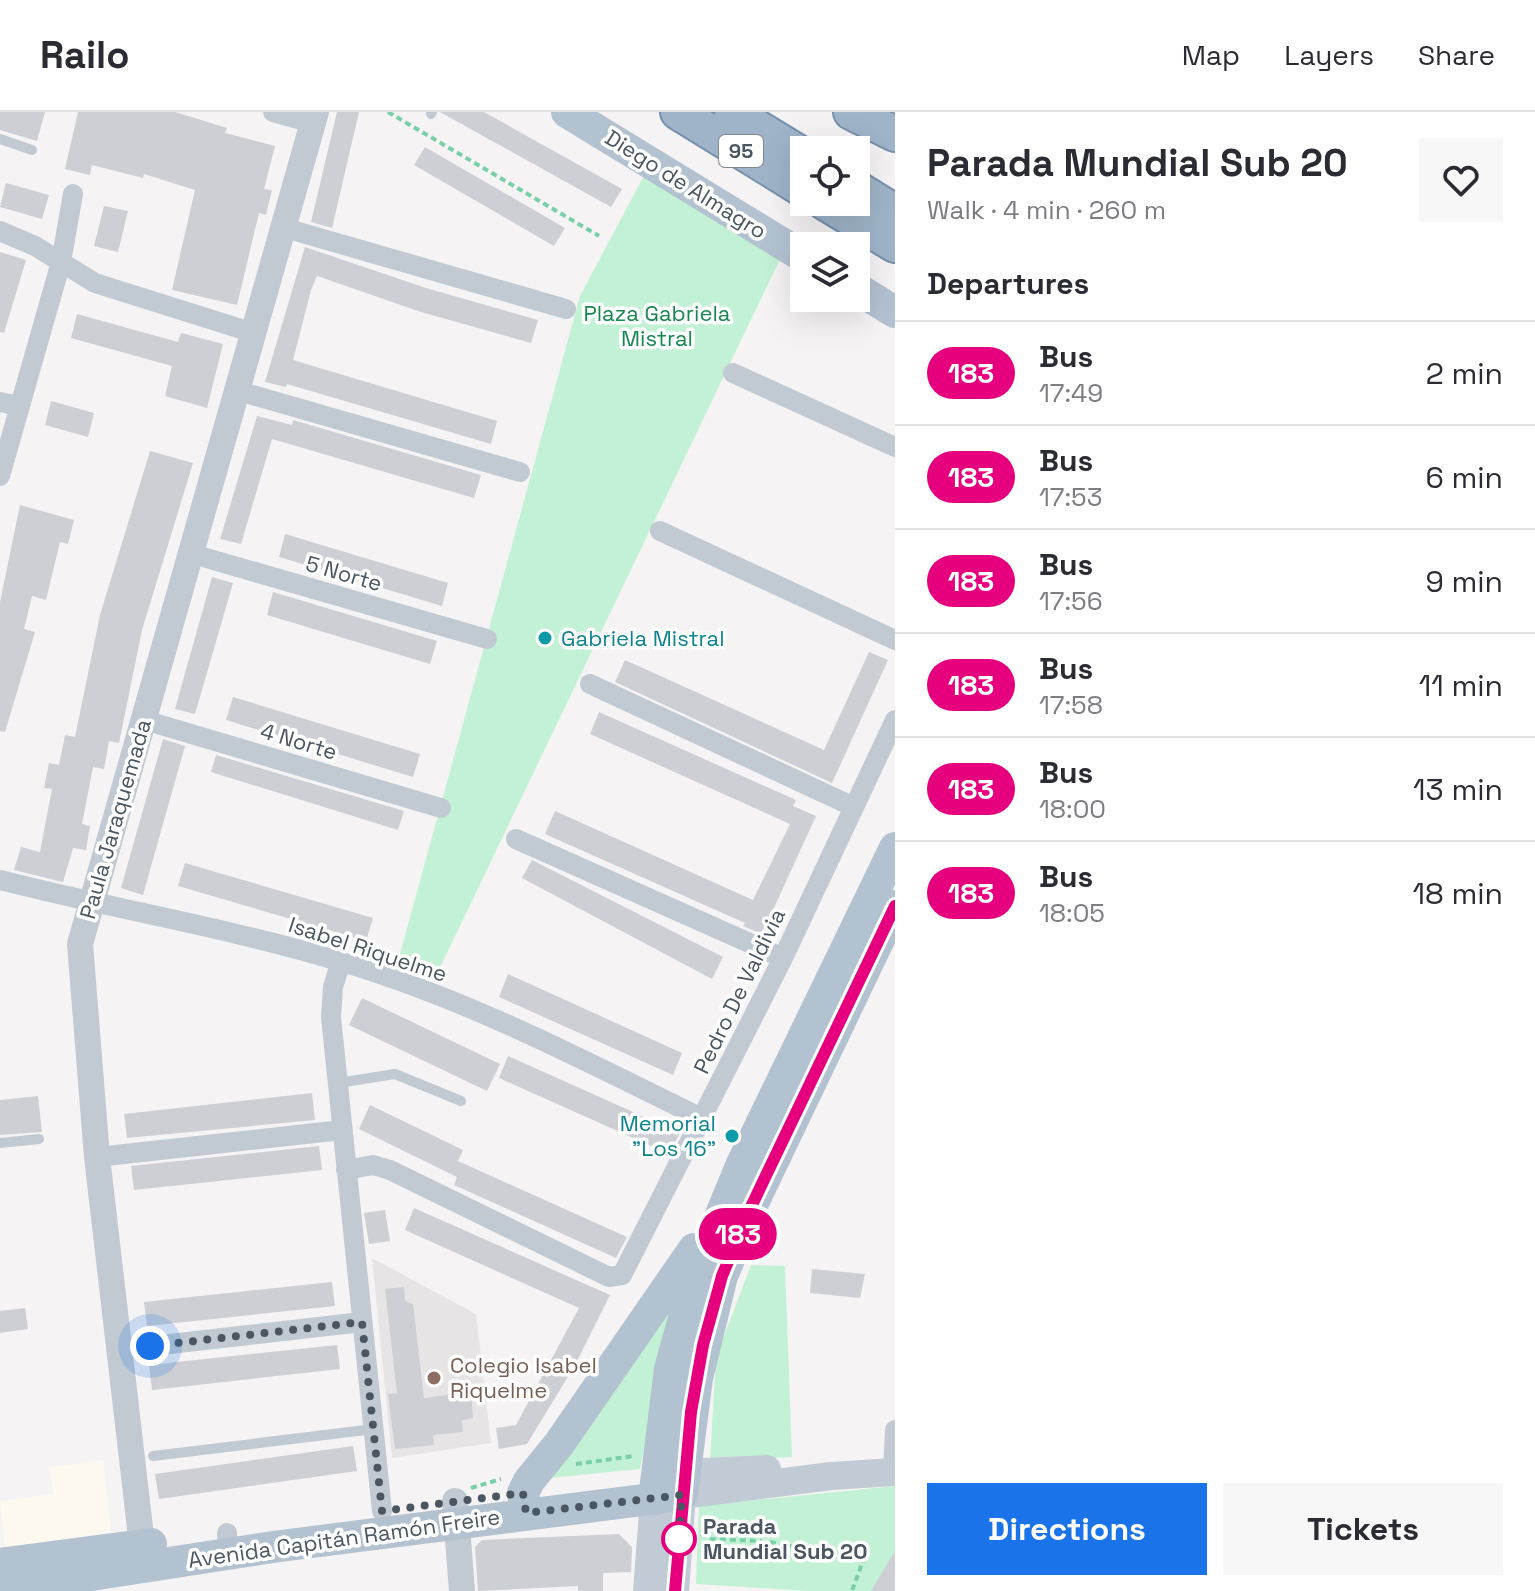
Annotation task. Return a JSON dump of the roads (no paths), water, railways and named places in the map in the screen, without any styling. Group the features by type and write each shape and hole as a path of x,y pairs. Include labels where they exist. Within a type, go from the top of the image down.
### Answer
{"highway":[{"name":"95","path":"678,112 790,181"},
{"name":"95","path":"732,112 790,147"},
{"path":"851,112 895,134"},
{"path":"870,197 895,212"},
{"path":"847,216 895,245"}],"main road":[{"name":"Diego de Almagro","path":"567,112 790,248"},
{"path":"870,297 895,312"},
{"path":"647,1591 664,1480 674,1348 719,1214 895,848"},
{"path":"675,1591 664,1480 731,1253 895,906"},
{"path":"524,1503 541,1466 719,1214"},
{"name":"Avenida Capitán Ramón Freire","path":"228,1543 524,1503 664,1480 894,1472"},
{"name":"Avenida Capitán Ramón Freire","path":"1,1580 131,1565 382,1511 456,1512"}],"street":[{"path":"273,112 314,117"},
{"name":"Paula Jaraquemada","path":"131,1565 118,1350 79,971 80,944 314,117"},
{"path":"0,476 10,404 61,262 73,194"},
{"path":"285,228 566,309"},
{"path":"0,231 14,234 105,287 254,333"},
{"path":"733,373 895,447"},
{"path":"235,390 520,472"},
{"path":"660,531 895,640"},
{"name":"5 Norte","path":"189,553 487,639"},
{"path":"590,684 854,807"},
{"name":"4 Norte","path":"144,720 441,808"},
{"name":"Pedro De Valdivia","path":"346,1170 373,1165 390,1170 609,1277 618,1278 626,1271 783,958 895,720"},
{"path":"516,839 783,958"},
{"name":"Isabel Riquelme","path":"0,880 341,961 434,993 703,1119"},
{"path":"341,961 330,1008 382,1511"},
{"path":"97,1157 342,1130"},
{"path":"118,1350 362,1322"},
{"path":"894,1472 895,1430"},
{"path":"456,1512 462,1591"}],"lane":[{"path":"0,139 32,150"},
{"path":"338,1083 395,1074 461,1101"},
{"path":"0,1143 39,1139"},
{"path":"153,1456 374,1429"}],"place":[{"name":"Gabriela Mistral","path":"545,638"},
{"name":"Memorial \"Los 16\"","path":"732,1136"},
{"name":"Colegio Isabel Riquelme","path":"434,1378"},
{"name":"Parada Mundial Sub 20","path":"679,1539"}],"park label":[{"name":"Plaza Gabriela Mistral","path":"657,326"}]}
